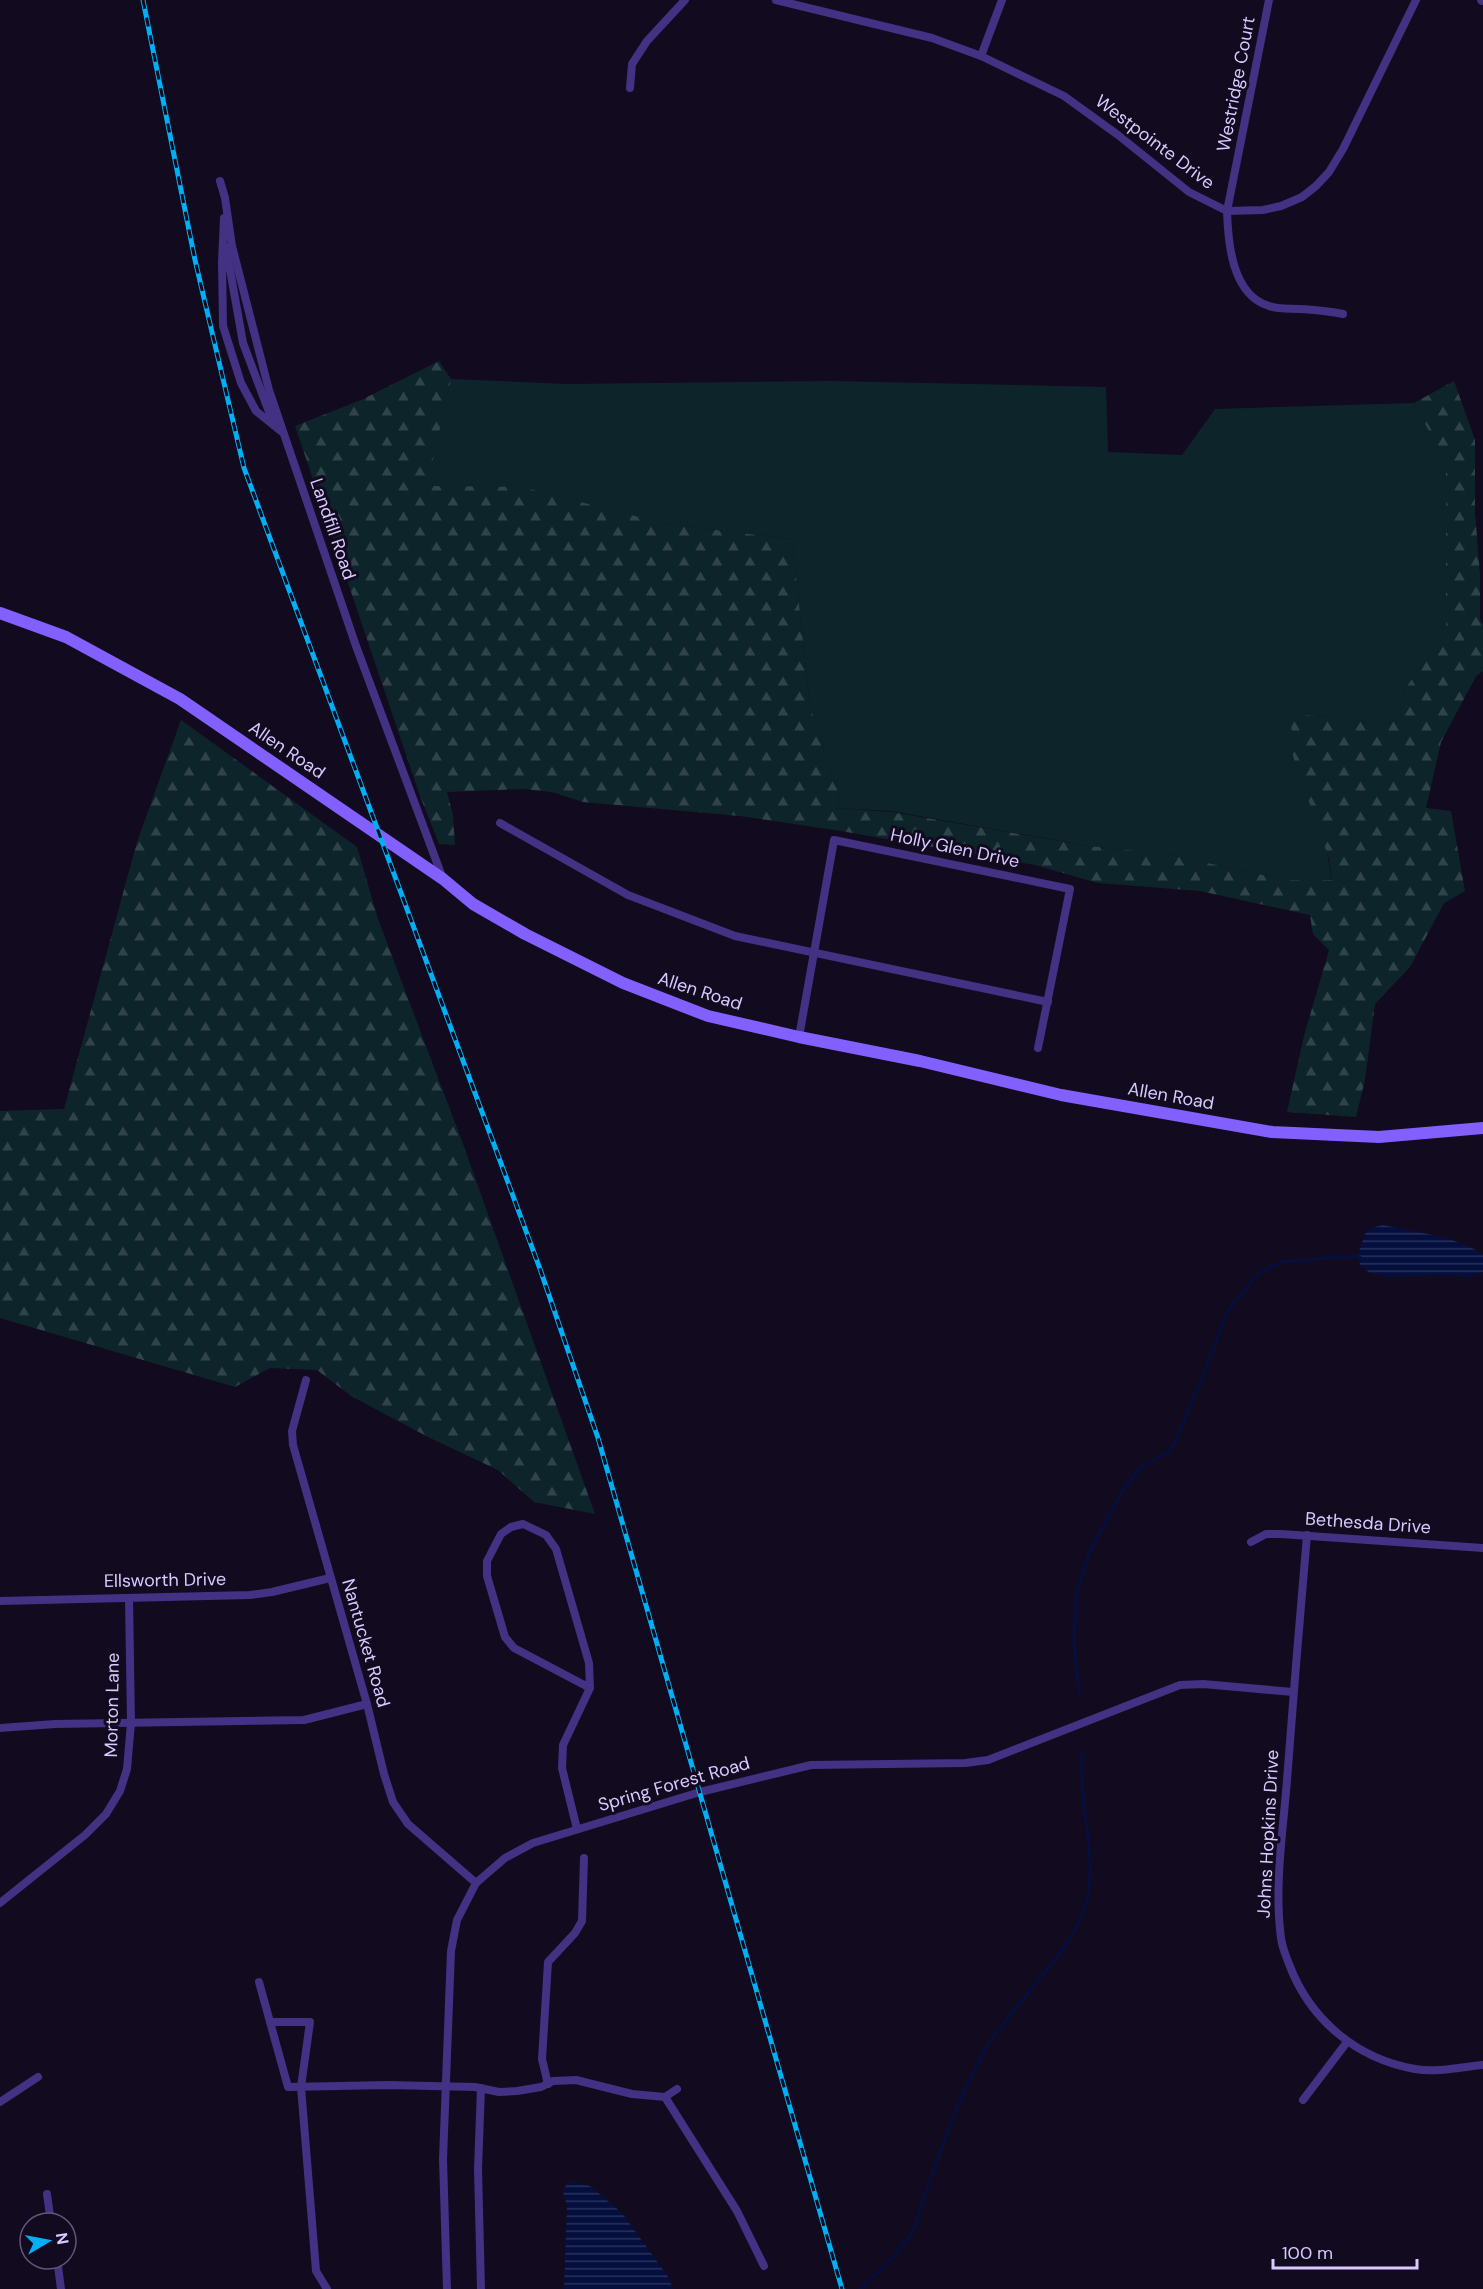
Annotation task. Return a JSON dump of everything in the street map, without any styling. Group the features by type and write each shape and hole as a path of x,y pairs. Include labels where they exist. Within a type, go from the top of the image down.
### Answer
{"main road":[{"name":"Allen Road","path":"0,613 66,637 180,699 443,879 473,904 525,934 623,983 708,1016 920,1061 1061,1095 1272,1132 1379,1137 1483,1128"}],"street":[{"path":"630,88 632,64 647,41 685,0"},
{"name":"Westpointe Drive","path":"776,0 932,38 981,56 1064,96 1118,135 1189,192 1227,211 1263,210 1281,206 1302,197 1329,172 1343,149 1416,0"},
{"path":"823,10 826,0"},
{"path":"981,56 1002,0"},
{"name":"Westridge Court","path":"1269,0 1227,211 1233,260 1240,280 1253,297 1271,307 1343,314"},
{"name":"Landfill Road","path":"220,181 235,260 268,390 356,646 443,879"},
{"path":"225,198 223,326 241,383 256,411 283,432"},
{"path":"223,232 243,343 275,426"},
{"path":"500,823 628,895 735,936 1048,1002"},
{"name":"Holly Glen Drive","path":"799,1037 834,840 1070,889 1038,1048"},
{"name":"Nantucket Road","path":"306,1380 292,1431 293,1445 393,1802 408,1824 476,1883"},
{"path":"577,1829 562,1768 563,1745 590,1688 589,1663 556,1549 546,1535 523,1524 511,1527 501,1534 488,1561 487,1576 505,1637 514,1648 590,1688"},
{"name":"Bethesda Drive","path":"1251,1542 1266,1534 1308,1535 1483,1548"},
{"name":"Johns Hopkins Drive","path":"1308,1535 1293,1692 1278,1905 1281,1941 1294,1976 1308,2001 1323,2022 1347,2042 1387,2062 1417,2070 1442,2070 1483,2065"},
{"name":"Ellsworth Drive","path":"0,1601 250,1595 330,1578"},
{"name":"Morton Lane","path":"0,1903 85,1835 106,1814 120,1791 127,1769 131,1723 129,1598"},
{"name":"Spring Forest Road","path":"447,2289 443,2159 452,1951 457,1920 476,1883 505,1858 533,1843 577,1829 700,1792 811,1765 965,1763 988,1760 1180,1685 1203,1683 1293,1692"},
{"path":"0,1728 22,1725 304,1720 367,1704"},
{"path":"548,2084 542,2059 548,1962 582,1921 584,1858"},
{"path":"259,1983 288,2087 447,2086 481,2088 499,2092 541,2087 553,2081 576,2080 632,2094 664,2097 677,2089"},
{"path":"270,2022 310,2022 301,2087 316,2271 327,2289"},
{"path":"1303,2100 1347,2042"},
{"path":"0,2102 38,2077"},
{"path":"481,2088 478,2169 481,2289"},
{"path":"664,2097 738,2211 764,2266"},
{"path":"46,2194 49,2211"},
{"path":"59,2271 61,2289"}],"green space":[{"path":"439,361 451,379 427,486 522,487 666,524 792,539 810,706 839,795 838,808 892,812 1089,846 1166,854 1286,880 1332,880 1329,859 1293,756 1291,720 1303,715 1332,716 1371,724 1399,709 1407,686 1446,633 1446,463 1414,403 1454,381 1475,440 1475,512 1480,575 1480,620 1483,624 1483,671 1476,676 1441,742 1426,808 1451,811 1465,891 1444,903 1410,967 1375,1004 1365,1080 1356,1117 1287,1112 1304,1036 1329,950 1313,934 1310,915 1200,891 1098,883 1035,865 835,830 740,816 583,802 552,792 523,789 447,792 453,815 455,845 439,844 420,796 295,426 361,400"},
{"path":"451,379 567,384 831,381 1106,387 1108,452 1182,455 1215,409 1414,403 1446,462 1446,633 1407,686 1399,709 1371,724 1331,716 1303,715 1332,881 1286,880 1166,854 1089,846 891,811 838,808 839,795 810,706 792,539 666,524 426,487"},
{"path":"181,720 357,847 378,919 463,1144 595,1514 534,1502 498,1470 428,1437 351,1396 317,1370 270,1368 235,1387 0,1318 0,1111 64,1109 137,842"}],"shaded area":[{"path":"1383,1225 1449,1239 1474,1249 1483,1255 1483,1272 1471,1277 1447,1275 1388,1277 1370,1273 1360,1265 1358,1254 1367,1229"},
{"path":"571,2181 590,2186 622,2213 669,2278 673,2289 564,2289 567,2206 563,2192"}],"waterway":[{"path":"1079,1693 1074,1641 1077,1591 1089,1553 1124,1488 1141,1467 1169,1452 1200,1384 1227,1312 1259,1273 1281,1262 1360,1257"},
{"path":"860,2289 895,2254 912,2233 956,2110 985,2050 1011,2013 1057,1957 1081,1918 1087,1899 1090,1873 1082,1753"}],"railway":[{"path":"143,0 195,260 244,468 540,1269 598,1438 842,2289"}]}
